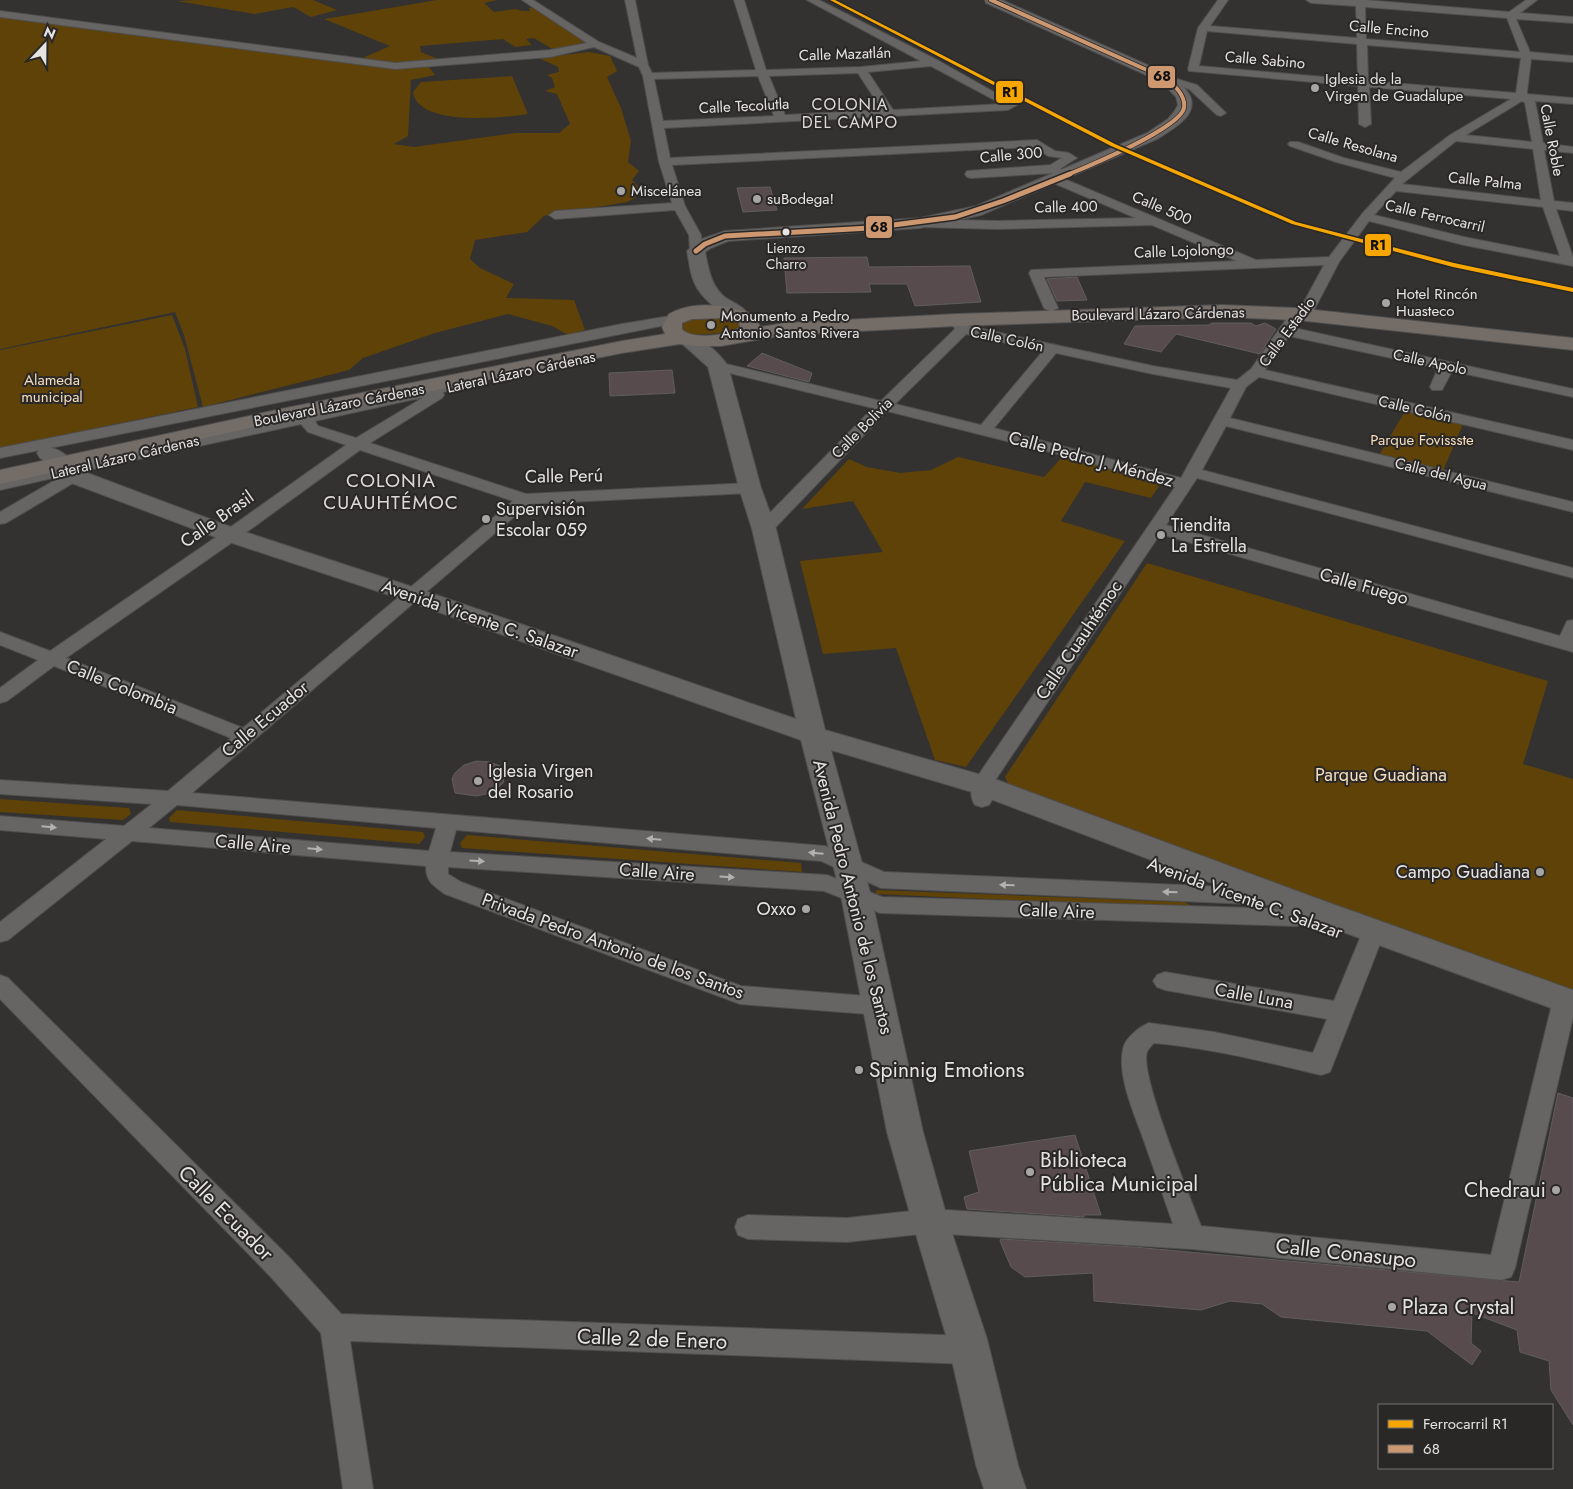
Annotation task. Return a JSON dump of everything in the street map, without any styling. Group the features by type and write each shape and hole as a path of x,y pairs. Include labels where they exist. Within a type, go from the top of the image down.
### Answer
{"main road":[{"path":"696,243 711,230 910,217 968,206 1137,143 1174,122 1181,114 1185,105 1183,96 1167,79 994,2"},
{"path":"696,243 705,244 725,236 920,223 981,210 1157,123 1169,112 1171,104 1166,89 1133,68 994,2"},
{"path":"696,243 703,283 741,325"},
{"path":"681,329 703,283"},
{"name":"Boulevard Lázaro Cárdenas","path":"741,325 784,318 1186,305 1303,311 1573,344"},
{"name":"Boulevard Lázaro Cárdenas","path":"741,325 792,328 960,324 1212,312 1303,311 1376,312 1573,336"},
{"path":"681,329 723,312 741,325"},
{"path":"681,329 712,340 741,325"},
{"path":"717,364 741,325"},
{"name":"Boulevard Lázaro Cárdenas","path":"0,477 63,466 281,415 613,349 681,329"},
{"name":"Calle Pedro J. Méndez","path":"681,329 717,364"},
{"name":"Avenida Pedro Antonio de los Santos","path":"717,364 750,488 764,529 813,735 852,880 906,1132 930,1221 970,1350 997,1465 1005,1489"},
{"name":"Boulevard Lázaro Cárdenas","path":"0,463 63,466"},
{"name":"Avenida Vicente C. Salazar","path":"63,466 231,535 413,595 813,735 921,768 1236,895 1293,907"},
{"name":"Avenida Vicente C. Salazar","path":"982,793 1568,1009"}],"street":[{"path":"527,0 595,44 643,65"},
{"path":"630,0 643,65 648,76 659,125 665,162 679,206 696,243"},
{"path":"739,0 762,72 781,119"},
{"name":"Calle Mazatlán","path":"812,0 935,64"},
{"path":"1203,28 1223,0"},
{"path":"1311,0 1360,2 1573,20"},
{"path":"1511,15 1532,0"},
{"path":"1360,2 1360,41 1365,124"},
{"path":"0,14 395,66 448,64 471,60 572,52 595,44"},
{"path":"1511,15 1512,25 1526,55"},
{"name":"Calle Encino","path":"1203,28 1573,59"},
{"name":"Calle Sabino","path":"1203,28 1193,69 1573,101"},
{"name":"Calle Roble","path":"1526,55 1526,68 1521,90 1522,97 1530,101 1548,204 1570,261"},
{"name":"Calle Mazatlán","path":"648,76 861,70 935,64"},
{"name":"Calle Tecolutla","path":"659,125 890,114 1008,107 1012,105 935,64"},
{"path":"861,70 890,114"},
{"path":"1167,79 1193,86 1221,113"},
{"name":"Calle Ferrocarril","path":"1522,97 1454,138 1403,176 1366,217 1464,240 1570,261"},
{"path":"1454,138 1573,150"},
{"path":"665,162 1037,143 1052,154 1065,155 1071,158 1055,172"},
{"name":"Calle Resolana","path":"1294,144 1340,160 1403,176"},
{"name":"Calle 300","path":"971,174 1055,172"},
{"name":"Calle 500","path":"1055,172 1152,221 1258,264"},
{"name":"Calle Palma","path":"1393,187 1573,207"},
{"path":"555,215 679,206"},
{"name":"Calle Estadio","path":"1189,478 1240,385 1256,372 1303,311 1333,261 1366,217"},
{"name":"Calle 400","path":"920,223 998,225 1152,221"},
{"name":"Calle Lojolongo","path":"1052,308 1036,272 1333,261"},
{"name":"Calle Colón","path":"960,324 1052,349 1153,370 1240,385"},
{"name":"Calle Bolivia","path":"764,529 883,407 960,324"},
{"name":"Lateral Lázaro Cárdenas","path":"0,485 63,466 305,418 466,378 555,364 681,329"},
{"name":"Lateral Lázaro Cárdenas","path":"0,453 583,335 681,329"},
{"name":"Calle Apolo","path":"1286,331 1573,393"},
{"path":"985,430 1052,349"},
{"name":"Calle Pedro J. Méndez","path":"717,364 883,407 985,430 1110,462 1189,478 1573,573"},
{"path":"1437,387 1447,365"},
{"name":"Calle Colón","path":"1256,372 1573,445"},
{"name":"Calle Brasil","path":"0,697 51,659 231,535 357,444 466,378"},
{"name":"Calle Perú","path":"305,418 313,429 526,499 750,488"},
{"name":"Calle del Agua","path":"1221,420 1573,506"},
{"path":"0,519 63,466"},
{"name":"Calle Cuauhtémoc","path":"982,793 1155,527 1189,478"},
{"name":"Calle Ecuador","path":"0,934 173,798 526,499"},
{"name":"Calle Fuego","path":"1155,527 1570,645"},
{"path":"1570,645 1573,625"},
{"name":"Calle Colombia","path":"0,638 245,736"},
{"name":"Calle Aire","path":"0,787 173,798 825,854 880,905 1293,907"},
{"name":"Privada Pedro Antonio de los Santos","path":"448,822 437,859 436,877 452,888 740,995 880,1006"},
{"name":"Calle Aire","path":"0,823 437,859 827,883 852,880 881,880 1236,895"},
{"path":"1191,1237 1140,1094 1134,1066 1135,1048 1149,1033 1182,1036 1221,1042 1320,1065 1371,937"},
{"name":"Calle Luna","path":"1165,981 1342,1012"},
{"name":"Calle Ecuador","path":"0,984 280,1268 334,1327"},
{"name":"Calle Conasupo","path":"748,1227 847,1230 930,1221 1191,1237 1500,1268 1568,1009"},
{"path":"334,1327 358,1489"},
{"name":"Calle 2 de Enero","path":"334,1327 970,1350"}],"green space":[{"path":"313,0 337,10 311,17 293,7 255,14 177,1"},
{"path":"437,0 498,0 484,3 494,12 516,9 530,11 529,8 535,7 571,31 588,46 554,50 534,38 526,39 532,45 515,47 503,39 420,46 421,52 443,61 429,67 435,75 411,80 408,136 394,144 414,147 516,133 559,133 570,124 557,94 545,91 555,87 552,78 547,75 559,72 558,67 539,58 589,52 610,56 617,71 607,77 621,108 631,141 628,162 639,171 632,180 644,193 627,202 544,216 527,232 475,240 470,259 480,268 514,284 506,298 574,300 585,330 568,335 552,326 508,314 435,333 363,358 349,370 203,407 184,335 175,312 0,349 0,15 356,61 390,46 324,19"},
{"path":"512,76 528,114 482,118 463,118 445,115 430,111 418,103 413,92 421,82"},
{"name":"Alameda municipal","path":"172,315 185,349 198,407 0,448 0,350"},
{"path":"727,317 739,320 742,326 722,333 697,334 683,333 678,324 684,320"},
{"name":"Parque Fovissste","path":"1407,408 1464,422 1442,473 1378,457"},
{"path":"1064,455 1162,482 1151,498 1085,482 1061,521 1125,541 966,767 935,760 896,648 823,654 800,561 883,552 853,501 802,509 849,459 867,467 900,473 931,470 958,457 1044,477"},
{"name":"Parque Guadiana","path":"1147,563 1548,681 1523,764 1573,779 1573,990 1010,788 1005,777"},
{"path":"0,799 129,808 131,814 123,820 0,812"},
{"path":"177,810 423,832 425,837 419,844 170,822 169,818"},
{"path":"467,835 801,863 802,872 462,848 460,843"},
{"path":"876,890 1184,902 1199,909 876,894"}],"building":[{"name":"suBodega!","path":"770,187 777,210 743,212 737,188"},
{"name":"Lienzo Charro","path":"867,257 869,267 970,266 981,302 915,306 907,284 869,284 871,292 787,293 784,258"},
{"path":"1077,277 1087,300 1057,301 1047,279"},
{"path":"1212,323 1251,323 1256,326 1265,323 1276,329 1260,354 1176,334 1161,352 1124,344 1135,326 1209,325"},
{"path":"762,353 812,373 809,382 747,366"},
{"path":"672,370 675,393 610,396 609,373"},
{"name":"Iglesia Virgen del Rosario","path":"477,761 490,762 500,766 505,774 503,783 494,791 486,794 476,796 455,793 452,779 455,773 464,765"},
{"name":"Plaza Crystal","path":"1558,1093 1573,1098 1573,1425 1551,1390 1549,1361 1520,1352 1517,1330 1472,1313 1471,1343 1481,1351 1472,1365 1427,1331 1281,1317 1262,1304 1230,1301 1201,1310 1094,1301 1093,1273 1025,1277 1011,1267 1000,1241 1001,1239 1134,1247 1519,1282"},
{"name":"Biblioteca Pública Municipal","path":"1075,1135 1101,1215 1084,1215 1084,1217 967,1209 964,1197 979,1192 969,1151"}],"rail line":[{"name":"R1","path":"832,0 1113,145 1294,223 1453,265 1573,290"}],"transit line":[{"name":"68","path":"696,251 705,244 725,236 870,228 927,222 974,212 1038,188 1112,155 1169,125 1182,114 1184,104 1181,94 1167,79 991,0"}],"place":[{"name":"Iglesia de la Virgen de Guadalupe","path":"1315,88"},
{"name":"Miscelánea","path":"621,191"},
{"name":"suBodega!","path":"757,199"},
{"name":"Lienzo Charro","path":"786,232"},
{"name":"Hotel Rincón Huasteco","path":"1386,303"},
{"name":"Monumento a Pedro Antonio Santos Rivera","path":"711,325"},
{"name":"Supervisión Escolar 059","path":"486,519"},
{"name":"Tiendita La Estrella","path":"1161,535"},
{"name":"Iglesia Virgen del Rosario","path":"478,781"},
{"name":"Campo Guadiana","path":"1540,872"},
{"name":"Oxxo","path":"806,909"},
{"name":"Spinnig Emotions","path":"859,1070"},
{"name":"Biblioteca Pública Municipal","path":"1030,1172"},
{"name":"Chedraui","path":"1556,1190"},
{"name":"Plaza Crystal","path":"1392,1307"}],"district":[{"name":"COLONIA DEL CAMPO","path":"850,113"},
{"name":"COLONIA CUAUHTÉMOC","path":"391,491"}]}
